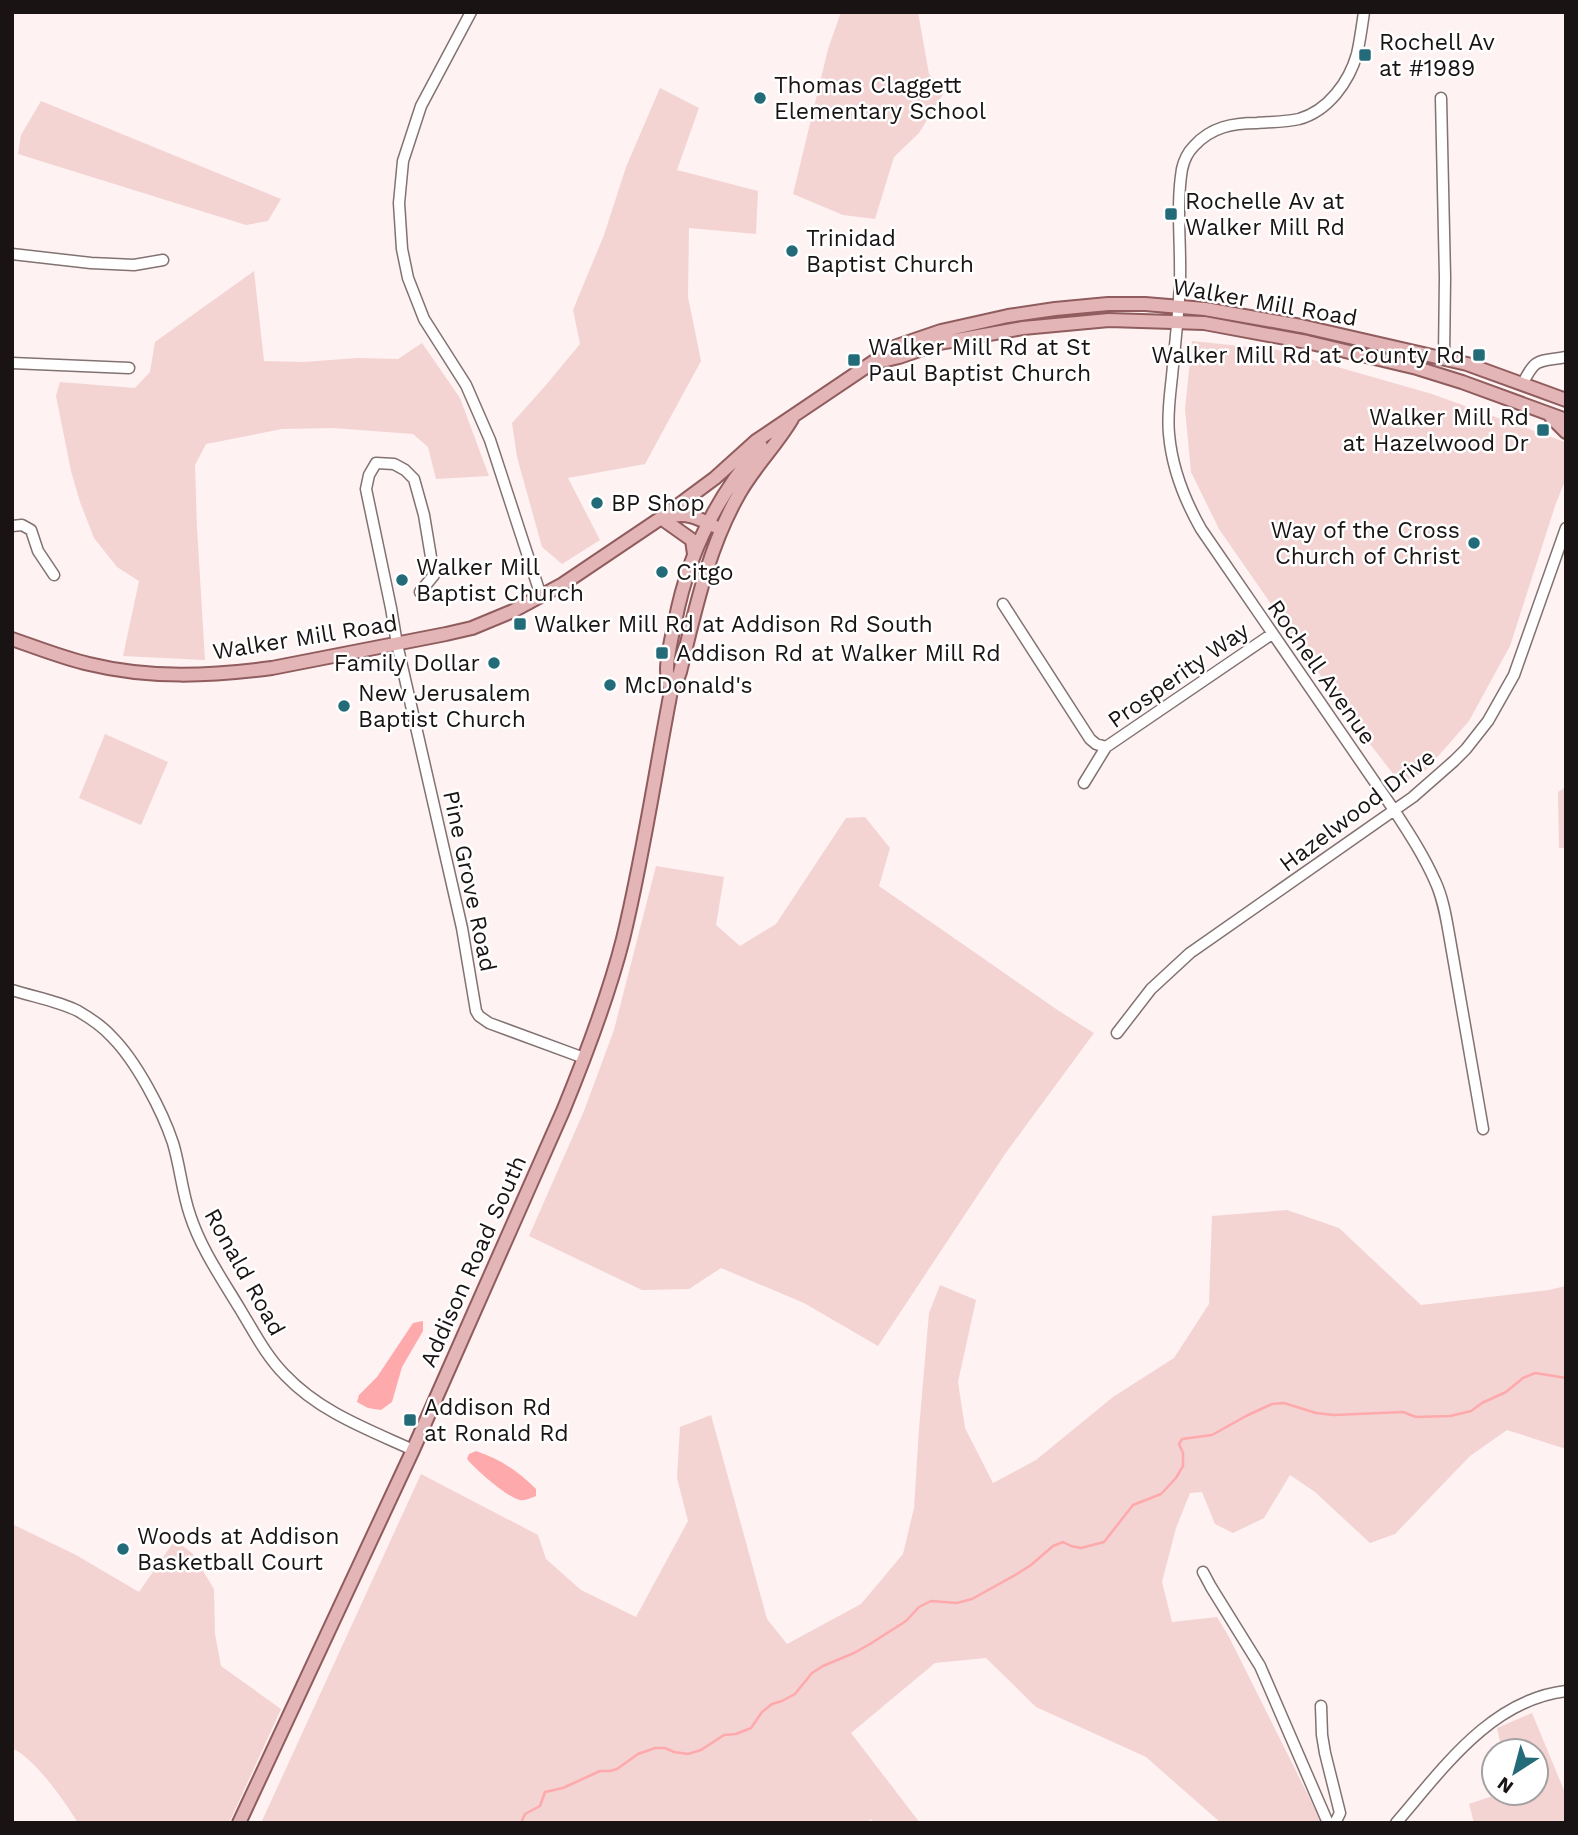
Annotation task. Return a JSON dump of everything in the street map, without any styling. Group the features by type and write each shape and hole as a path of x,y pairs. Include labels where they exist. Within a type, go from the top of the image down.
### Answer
{"main road":[{"name":"Walker Mill Road","path":"12,639 89,664 139,673 183,676 272,668 472,628 513,611 564,583 661,518 788,419 899,345 941,331 1008,316 1108,304 1205,309 1301,326 1444,358 1563,398"},
{"name":"Walker Mill Road","path":"874,362 953,341 1023,328 1109,320 1177,321 1234,327 1382,359 1462,382 1566,420"},
{"path":"1545,412 1566,432"},
{"name":"Walker Mill Road","path":"721,529 738,494 783,434 788,419"},
{"name":"Addison Road South","path":"239,1823 413,1450 584,1058 622,940 641,857 671,691 667,670 681,593 694,554 717,506 741,470 788,419"},
{"path":"661,518 688,514 721,529"},
{"path":"661,518 692,540 694,554"},
{"name":"Addison Road South","path":"671,691 680,672 721,529"}],"street":[{"path":"471,12 421,106 406,151 399,203 402,249 408,278 424,319 466,386 490,440 541,596"},
{"name":"Rochell Avenue","path":"1364,12 1357,53 1349,75 1337,92 1318,110 1288,121 1221,127 1208,133 1186,156 1181,181 1180,280 1169,433 1183,494 1200,529 1394,810 1436,883 1443,905 1483,1129"},
{"path":"1441,98 1444,358"},
{"path":"12,254 134,265 163,260"},
{"path":"1523,383 1536,362 1566,357"},
{"path":"12,363 129,368"},
{"path":"397,644 366,489 369,475 376,463 394,464 414,479 424,515 434,575 420,592"},
{"path":"12,526 22,525 31,530 38,551 54,575"},
{"name":"Hazelwood Drive","path":"1117,1033 1151,989 1189,953 1413,797 1454,761 1477,735 1507,689 1566,528"},
{"path":"1003,604 1090,739 1106,747"},
{"name":"Prosperity Way","path":"1084,783 1106,747 1272,634"},
{"name":"Pine Grove Road","path":"397,644 462,928 478,1014 489,1023 584,1058"},
{"name":"Ronald Road","path":"12,990 80,1012 111,1034 130,1059 166,1125 190,1215 204,1248 276,1366 300,1390 324,1408 413,1450"},
{"path":"1203,1572 1260,1666 1328,1823"},
{"path":"1396,1823 1467,1742 1489,1724 1529,1701 1566,1691"},
{"path":"1321,1706 1328,1774 1339,1813 1335,1823"}],"shaded area":[{"path":"841,12 918,12 929,74 945,91 919,133 894,157 875,219 843,215 793,194 828,49"},
{"path":"660,88 699,108 677,170 758,191 756,234 689,228 688,297 701,361 645,464 568,478 600,540 562,564 542,547 517,457 512,423 580,344 573,310 604,235 626,167"},
{"path":"41,101 281,199 268,221 246,225 18,154 21,135"},
{"path":"254,271 264,361 398,359 422,343 460,398 489,476 436,479 428,447 413,434 333,428 282,429 206,444 195,465 205,660 123,656 139,581 117,567 94,538 71,471 56,396 60,382 135,388 150,372 155,342"},
{"path":"1192,341 1278,350 1432,394 1565,442 1566,478 1510,646 1469,721 1426,770 1401,784 1352,721 1219,529 1191,472 1185,409"},
{"path":"105,734 168,762 141,825 79,798"},
{"path":"1566,787 1566,848 1559,848 1558,792"},
{"path":"865,817 890,848 879,886 1094,1033 1005,1154 878,1346 804,1303 721,1268 689,1289 642,1290 529,1236 584,1111 614,1030 656,866 724,877 716,925 740,946 776,924 846,818"},
{"path":"1287,1210 1339,1228 1421,1305 1566,1286 1566,1449 1507,1430 1470,1456 1395,1534 1370,1543 1315,1492 1290,1475 1264,1518 1233,1533 1215,1524 1202,1492 1190,1493 1176,1528 1162,1582 1172,1622 1217,1617 1322,1823 1221,1823 1146,1757 1036,1707 986,1658 935,1663 851,1733 920,1823 873,1823 871,1819 867,1823 261,1823 421,1474 538,1535 546,1559 581,1590 636,1617 688,1521 677,1478 680,1427 711,1415 767,1619 787,1644 861,1604 903,1554 914,1508 929,1313 940,1285 976,1300 958,1382 965,1428 993,1483 1036,1460 1113,1397 1174,1358 1209,1304 1212,1216"},
{"path":"423,1321 423,1331 402,1367 392,1402 381,1410 368,1408 357,1402 359,1395 377,1377 413,1323"},
{"path":"476,1451 515,1471 536,1489 536,1496 520,1500 500,1489 467,1459 469,1454"},
{"path":"12,1524 76,1555 139,1592 175,1540 192,1553 214,1589 215,1634 221,1666 281,1709 229,1823 78,1823 39,1771 12,1748"},
{"path":"1532,1713 1542,1737 1499,1737 1497,1728"},
{"path":"1550,1756 1566,1795 1566,1823 1474,1823 1469,1804 1480,1800 1480,1807 1550,1807"}],"waterway":[{"path":"521,1823 525,1814 540,1806 545,1792 563,1788 600,1771 617,1769 638,1754 655,1748 688,1754 701,1750 724,1735 751,1728 762,1712 772,1704 795,1694 812,1673 870,1644 931,1601 957,1603 972,1599 1017,1574 1053,1546 1063,1542 1081,1548 1104,1542 1133,1505 1161,1494 1176,1478 1183,1466 1183,1453 1179,1444 1182,1439 1212,1435 1272,1404 1284,1403 1316,1413 1334,1415 1403,1412 1416,1417 1450,1416 1471,1411 1535,1373 1566,1378"}],"place":[{"name":"Rochell Av at #1989","path":"1365,55"},
{"name":"Thomas Claggett Elementary School","path":"760,98"},
{"name":"Rochelle Av at Walker Mill Rd","path":"1171,214"},
{"name":"Trinidad Baptist Church","path":"792,251"},
{"name":"Walker Mill Rd at County Rd","path":"1479,355"},
{"name":"Walker Mill Rd at St Paul Baptist Church","path":"854,360"},
{"name":"Walker Mill Rd at Hazelwood Dr","path":"1543,430"},
{"name":"BP Shop","path":"597,503"},
{"name":"Way of the Cross Church of Christ","path":"1474,543"},
{"name":"Citgo","path":"662,572"},
{"name":"Walker Mill Baptist Church","path":"402,580"},
{"name":"Walker Mill Rd at Addison Rd South","path":"520,624"},
{"name":"Addison Rd at Walker Mill Rd","path":"662,653"},
{"name":"Family Dollar","path":"494,663"},
{"name":"McDonald's","path":"610,685"},
{"name":"New Jerusalem Baptist Church","path":"344,706"},
{"name":"Addison Rd at Ronald Rd","path":"410,1420"},
{"name":"Woods at Addison Basketball Court","path":"123,1549"}]}
